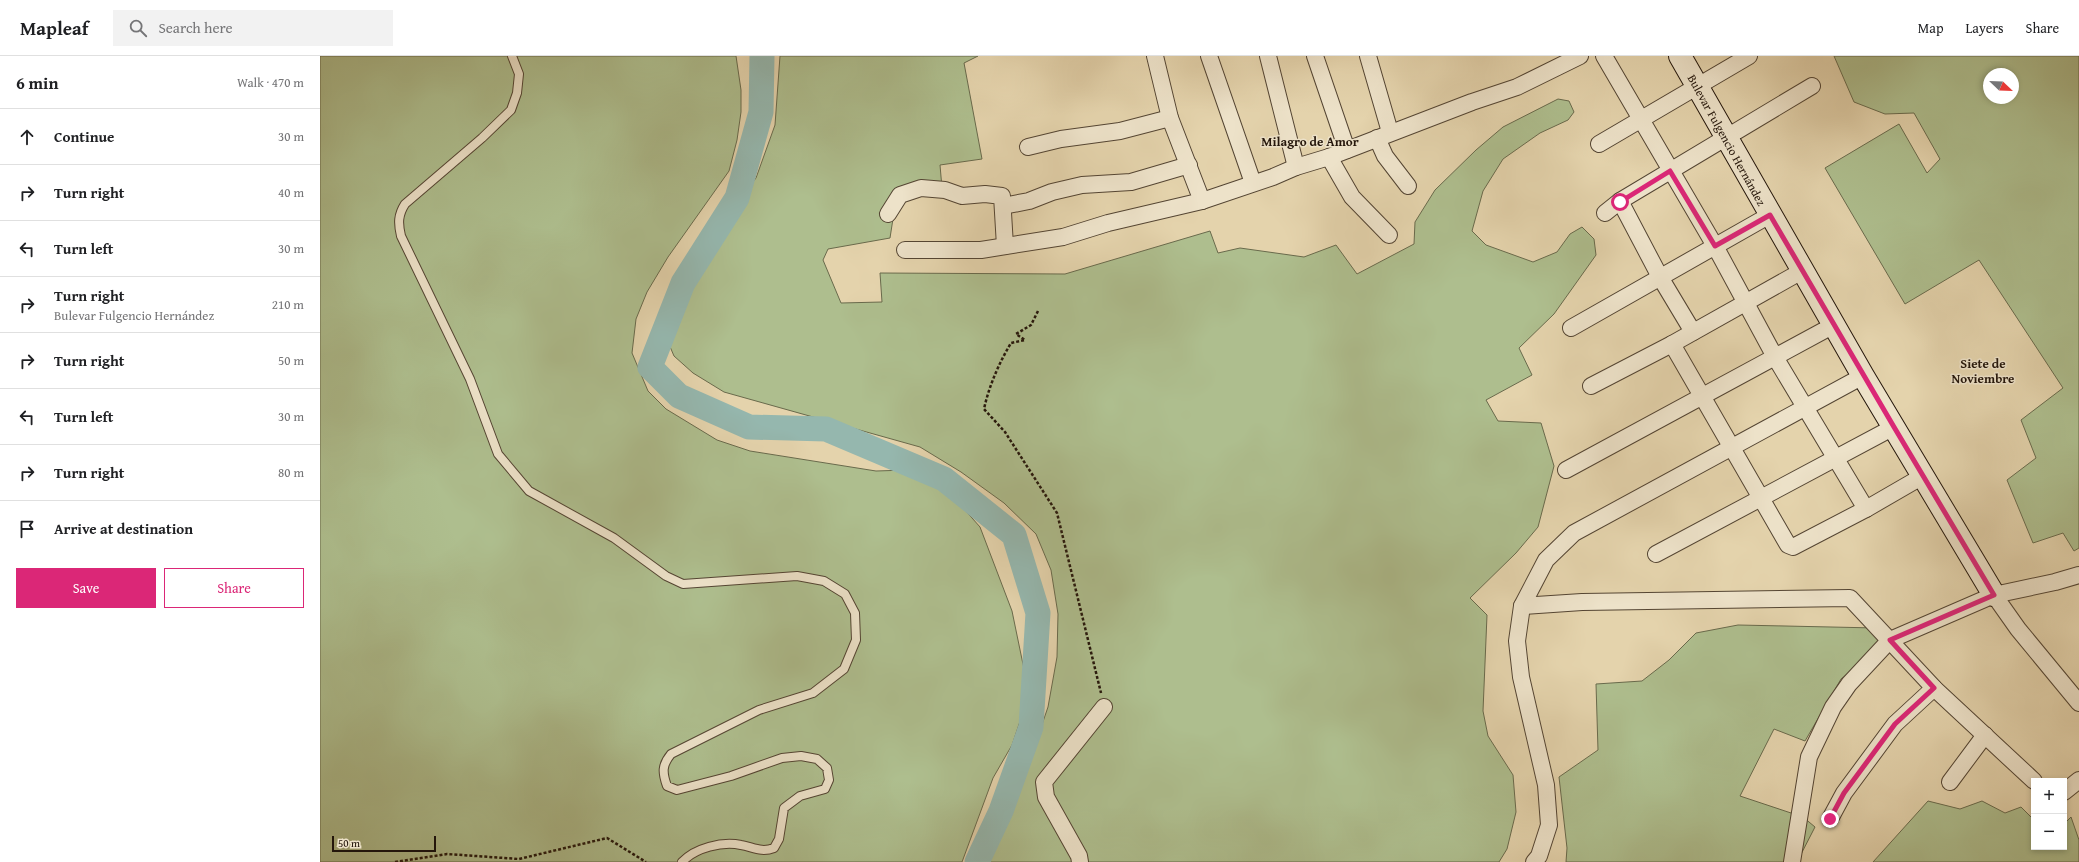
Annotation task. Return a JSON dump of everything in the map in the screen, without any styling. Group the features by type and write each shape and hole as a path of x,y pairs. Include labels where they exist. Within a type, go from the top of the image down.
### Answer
{"street":[{"path":"1154,56 1170,118 1202,201"},
{"path":"1209,56 1253,183"},
{"path":"1268,56 1296,167"},
{"path":"1315,56 1348,150"},
{"path":"1368,56 1384,135 1385,156 1408,186"},
{"path":"905,250 981,250 1063,237 1108,223 1202,201 1273,177 1296,167 1329,157 1384,135 1517,87 1580,56"},
{"path":"1604,56 1715,246 1775,357 1866,509"},
{"name":"Bulevar Fulgencio Hernández","path":"1680,56 1727,136 1802,271 1994,595"},
{"path":"1599,144 1749,56"},
{"path":"1605,213 1620,202 1727,136 1812,86"},
{"path":"1028,147 1061,139 1120,131 1170,118"},
{"path":"1329,157 1352,197 1389,235"},
{"path":"1003,206 1029,201 1052,192 1082,185 1131,182 1189,165"},
{"path":"888,214 900,195 921,188 945,190 962,196 985,194 1002,196 1005,246"},
{"path":"1620,202 1660,277 1693,332"},
{"path":"1571,328 1770,215"},
{"path":"1591,386 1672,344 1802,271"},
{"path":"1566,470 1834,325"},
{"path":"1672,344 1701,397 1788,545 1793,547 1866,509 1923,476"},
{"path":"1534,862 1539,856 1549,825 1546,785 1521,677 1517,641 1522,606 1546,560 1574,533 1864,376"},
{"path":"1656,554 1894,427"},
{"path":"1792,862 1809,756 1837,701 1849,684 1890,640 1994,595 2055,582 2079,575"},
{"path":"1994,595 2018,629 2074,688 2079,703"},
{"path":"1522,606 1582,602 1850,598 1934,688 2031,778"},
{"path":"1830,819 1844,793 1895,724 1934,688"},
{"path":"1080,862 1079,856 1046,797 1044,782 1104,707"},
{"path":"1950,782 1985,735"},
{"path":"2067,790 2079,780"}],"lane":[{"path":"512,56 519,74 517,93 511,110 482,138 405,204 398,222 401,236 470,380 498,454 528,491 614,538 666,576 683,584 797,576 804,577 824,581 845,594 855,613 856,640 844,669 813,693 759,710 671,754 664,763 663,774 667,786 677,790 731,776 782,758 801,756 817,759 827,768 829,780 825,789 800,796 784,808 779,839 774,848 767,851 741,844 726,843 705,848 686,857 682,862"}],"path":[{"path":"1038,311 1031,325 1016,334 1025,340 1011,343 1005,353 987,393 984,409 1005,432 1057,513 1104,707"},
{"path":"395,862 447,854 519,859 607,838 646,862"}],"green space":[{"path":"320,56 736,56 741,90 741,112 737,140 729,171 668,257 647,292 636,319 632,353 648,391 666,409 717,440 750,451 876,471 907,470 934,475 980,527 1012,611 1025,674 1027,701 1012,745 993,778 962,862 320,862"},
{"path":"780,56 978,56 964,63 982,159 940,165 942,188 897,193 890,238 828,249 823,260 841,303 882,302 880,273 1065,274 1210,231 1218,253 1240,248 1304,257 1336,245 1357,274 1414,244 1415,222 1435,190 1476,150 1503,127 1558,99 1569,101 1574,112 1568,120 1540,133 1503,159 1483,191 1472,231 1486,245 1533,262 1557,252 1570,234 1582,227 1594,239 1596,255 1554,314 1519,348 1532,375 1486,400 1498,421 1541,423 1554,466 1538,527 1516,553 1470,598 1487,615 1483,711 1488,736 1513,775 1516,812 1507,849 1499,862 982,862 1005,806 1036,742 1048,707 1057,657 1058,614 1051,570 1036,534 1004,503 961,472 920,447 724,392 693,373 674,356 665,335 682,299 718,235 738,201 756,178 775,125"},
{"path":"1834,56 2079,56 2079,548 2074,551 2063,533 2033,543 2007,480 2036,458 2021,420 2063,388 1979,260 1905,304 1825,168 1899,124 1927,173 1940,159 1914,113 1885,114 1854,102"},
{"path":"1738,625 1877,628 1885,643 1841,679 1805,741 1774,729 1740,796 1803,817 1815,827 1797,862 1566,862 1567,848 1559,777 1598,750 1596,684 1642,681 1669,660 1696,633"},
{"path":"1928,801 1960,809 1982,801 2005,813 2021,807 2031,817 2031,850 2067,850 2067,821 2071,817 2079,840 2079,862 1873,862"}],"waterway":[{"path":"762,56 761,112 737,198 683,283 650,367 679,396 749,427 826,429 944,479 1014,535 1038,613 1031,727 1001,811 977,862"}],"district":[{"name":"Milagro de Amor","path":"1310,141"},
{"name":"Siete de Noviembre","path":"1983,370"}],"route":[{"path":"1620,202 1670,171 1715,246 1770,215 1994,595 1890,640 1934,688 1895,724 1844,793 1830,819"}]}
